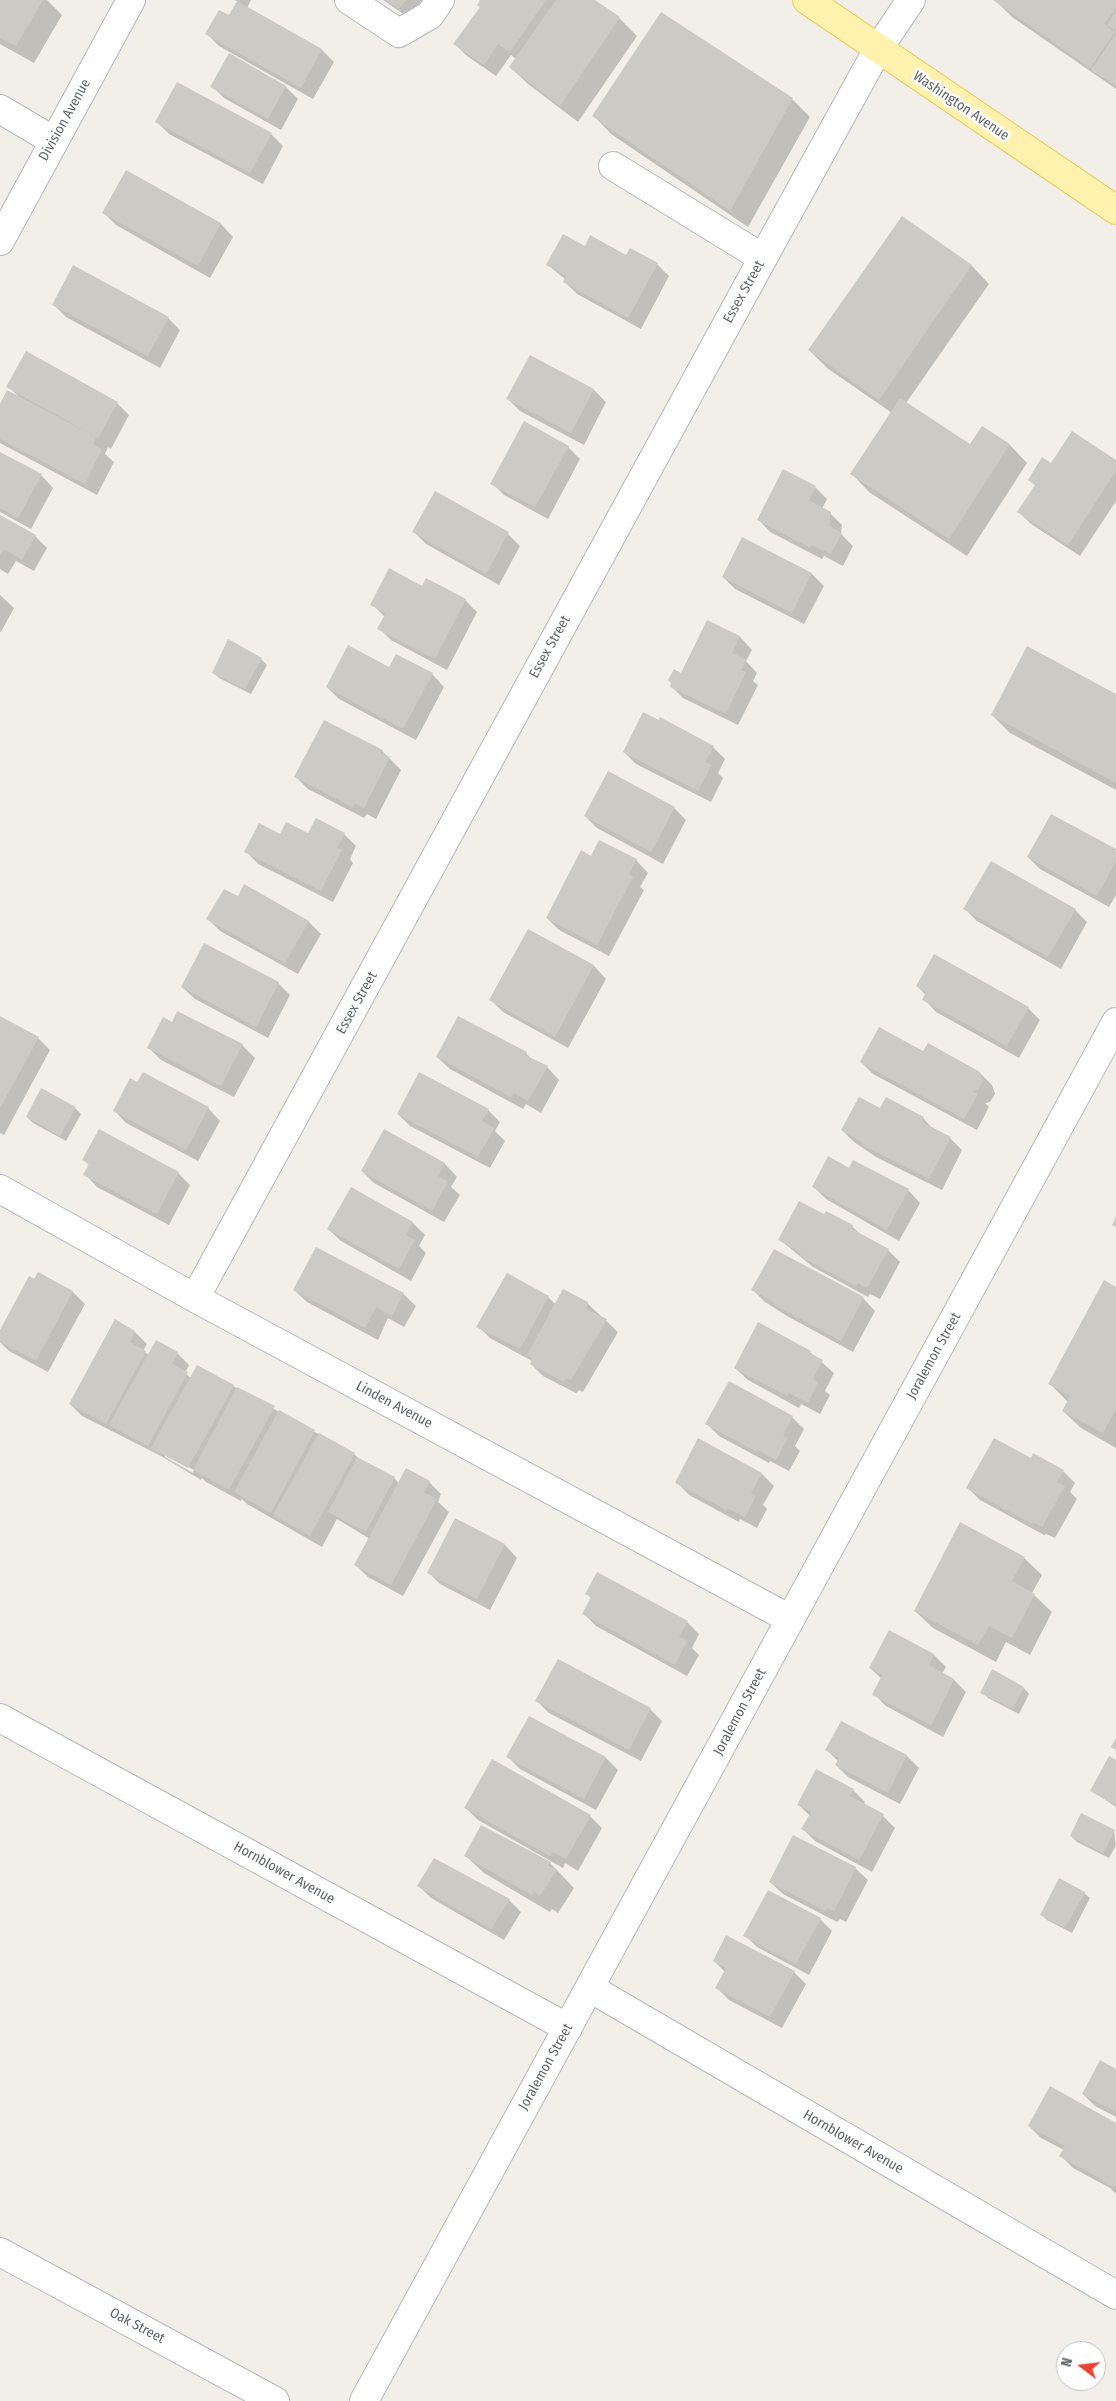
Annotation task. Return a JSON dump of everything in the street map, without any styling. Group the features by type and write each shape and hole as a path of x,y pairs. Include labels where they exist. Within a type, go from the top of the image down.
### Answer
{"main road":[{"name":"Washington Avenue","path":"807,0 1116,210"}],"street":[{"name":"Division Avenue","path":"0,241 131,0"},
{"path":"349,0 398,33 430,15 440,0"},
{"name":"Essex Street","path":"195,1298 763,258 878,50 911,0"},
{"path":"0,109 54,141"},
{"path":"613,166 763,258"},
{"name":"Joralemon Street","path":"364,2401 1116,1022"},
{"name":"Linden Avenue","path":"0,1188 195,1298 790,1619"},
{"name":"Hornblower Avenue","path":"0,1718 568,2028"},
{"name":"Hornblower Avenue","path":"590,1988 1116,2295"},
{"name":"Oak Street","path":"0,2252 275,2401"}],"building":[{"path":"0,0 43,0 16,46 0,38"},
{"path":"386,0 406,0 399,9"},
{"path":"480,0 546,0 510,52 498,44 484,65 453,44 480,7 477,5"},
{"path":"556,0 595,0 620,17 560,106 509,67"},
{"path":"993,0 1116,0 1116,8 1104,24 1115,32 1090,68"},
{"path":"237,1 322,49 301,88 205,34 219,10 229,15"},
{"path":"1116,11 1116,31 1107,25"},
{"path":"661,12 793,98 730,211 592,116"},
{"path":"1116,33 1116,86 1091,70"},
{"path":"229,53 286,86 268,119 210,87"},
{"path":"177,82 272,133 250,173 155,122"},
{"path":"126,170 221,223 198,266 102,213"},
{"path":"902,216 972,265 879,400 808,350"},
{"path":"563,234 585,246 590,235 626,255 630,248 658,263 628,318 563,282 566,276 546,265"},
{"path":"73,265 169,317 148,356 52,305"},
{"path":"26,351 118,402 98,438 6,387"},
{"path":"530,355 594,389 571,433 506,399"},
{"path":"7,390 96,437 93,444 102,449 85,484 0,439 0,404"},
{"path":"900,398 970,444 982,426 1010,444 949,539 850,474"},
{"path":"524,421 569,446 535,507 490,484"},
{"path":"1072,431 1116,460 1116,471 1068,545 1017,512 1035,485 1028,480 1042,457 1051,463"},
{"path":"0,452 42,474 18,518 0,508"},
{"path":"783,469 816,486 809,500 831,512 829,526 842,533 831,554 811,545 810,548 757,520"},
{"path":"435,491 509,532 486,574 412,532"},
{"path":"0,515 36,535 22,560 4,549 0,555"},
{"path":"742,537 812,573 792,613 722,577"},
{"path":"389,568 422,586 426,578 466,599 435,659 377,629 386,613 370,605"},
{"path":"707,620 740,636 732,653 746,660 741,670 746,672 726,714 670,687 671,683 668,680 674,669 681,673"},
{"path":"228,639 262,658 245,689 212,673"},
{"path":"348,645 389,667 396,654 433,673 403,729 326,687"},
{"path":"1027,646 1116,694 1116,783 991,715"},
{"path":"643,712 659,720 660,717 714,746 705,762 711,765 698,791 623,752"},
{"path":"324,720 383,750 381,753 390,757 364,808 355,803 352,807 294,777"},
{"path":"608,771 675,807 651,852 584,816"},
{"path":"1051,814 1116,849 1116,861 1097,896 1027,857"},
{"path":"316,818 345,833 337,848 342,850 321,891 244,852 259,823 280,834 286,822 308,833"},
{"path":"599,840 637,859 629,874 633,877 597,945 546,918 581,850 591,856"},
{"path":"991,861 1076,909 1048,957 963,909"},
{"path":"244,884 309,921 285,963 206,919 224,889 238,896"},
{"path":"528,929 594,965 555,1037 489,1000"},
{"path":"204,943 279,982 256,1027 181,987"},
{"path":"934,954 1029,1007 1007,1046 922,1000 926,992 916,986"},
{"path":"177,1011 243,1044 221,1086 147,1048 163,1017 172,1022"},
{"path":"0,1016 39,1037 0,1108"},
{"path":"458,1016 527,1052 525,1055 548,1066 528,1101 514,1093 511,1097 436,1057"},
{"path":"879,1027 923,1051 928,1043 980,1072 983,1081 978,1090 972,1091 978,1094 964,1119 860,1062"},
{"path":"143,1072 209,1107 186,1150 113,1111 130,1078 137,1082"},
{"path":"419,1072 489,1109 482,1121 494,1128 478,1157 397,1114"},
{"path":"41,1088 76,1107 60,1136 26,1117"},
{"path":"859,1097 880,1108 886,1097 924,1117 922,1122 951,1137 929,1179 862,1145 863,1143 841,1130"},
{"path":"99,1129 179,1172 157,1214 83,1175 89,1164 82,1160"},
{"path":"384,1129 445,1163 438,1176 448,1182 432,1211 361,1171"},
{"path":"828,1156 849,1168 853,1160 909,1189 887,1230 812,1187"},
{"path":"351,1187 413,1222 406,1235 415,1240 399,1269 327,1229"},
{"path":"799,1201 824,1214 826,1211 853,1225 852,1229 889,1249 867,1288 858,1283 856,1286 799,1256 801,1253 778,1240"},
{"path":"1116,1216 1116,1227 1112,1225"},
{"path":"316,1247 404,1293 392,1316 376,1307 365,1328 293,1290"},
{"path":"774,1249 864,1297 841,1341 751,1290"},
{"path":"38,1272 73,1291 36,1361 0,1342 0,1330 29,1276 34,1279"},
{"path":"507,1273 549,1296 520,1349 476,1327"},
{"path":"1104,1280 1116,1287 1116,1409 1103,1433 1062,1411 1070,1396 1048,1384"},
{"path":"563,1289 588,1302 586,1309 607,1319 571,1380 566,1378 564,1382 530,1364 532,1358 527,1355"},
{"path":"115,1319 135,1331 130,1342 146,1351 106,1424 69,1404"},
{"path":"758,1322 811,1351 810,1353 823,1360 813,1379 818,1382 808,1403 789,1393 787,1396 734,1368"},
{"path":"156,1340 178,1352 172,1364 188,1372 148,1446 109,1425"},
{"path":"197,1365 234,1385 188,1468 151,1448"},
{"path":"729,1381 793,1416 783,1435 788,1438 776,1460 705,1424"},
{"path":"237,1387 275,1406 229,1490 193,1470"},
{"path":"279,1410 315,1430 271,1513 234,1492"},
{"path":"319,1433 355,1453 310,1536 273,1515"},
{"path":"698,1438 762,1473 751,1493 756,1496 745,1517 727,1508 726,1510 675,1483"},
{"path":"994,1438 1031,1458 1033,1453 1064,1470 1057,1482 1065,1486 1042,1527 1033,1522 1032,1524 966,1488"},
{"path":"357,1457 395,1477 366,1532 328,1512"},
{"path":"406,1468 430,1481 424,1492 437,1499 391,1585 354,1565"},
{"path":"455,1518 505,1544 477,1599 427,1573"},
{"path":"960,1522 1025,1557 1012,1581 1035,1594 1012,1638 989,1626 978,1645 914,1611"},
{"path":"597,1572 688,1621 679,1637 687,1641 675,1665 582,1614 591,1597 585,1594"},
{"path":"889,1630 934,1654 929,1665 954,1679 931,1725 872,1695 882,1675 869,1668"},
{"path":"558,1659 651,1708 629,1750 535,1701"},
{"path":"992,1669 1024,1687 1013,1709 980,1693"},
{"path":"529,1716 606,1757 584,1799 506,1757"},
{"path":"841,1721 907,1755 888,1793 835,1765 839,1758 825,1750"},
{"path":"1116,1738 1116,1750 1111,1747"},
{"path":"1109,1756 1116,1760 1116,1805 1090,1791"},
{"path":"492,1759 591,1815 566,1859 553,1852 550,1856 464,1808"},
{"path":"816,1769 854,1789 850,1796 884,1814 859,1860 801,1829 811,1812 797,1805"},
{"path":"1081,1813 1115,1830 1103,1853 1070,1836"},
{"path":"481,1825 551,1862 549,1865 557,1870 540,1896 534,1892 532,1895 464,1856"},
{"path":"793,1835 856,1867 834,1911 827,1908 825,1911 769,1882"},
{"path":"434,1858 510,1899 491,1929 417,1886"},
{"path":"1059,1878 1085,1892 1065,1928 1040,1915"},
{"path":"768,1890 821,1918 796,1964 743,1936"},
{"path":"726,1935 795,1971 770,2017 715,1988 726,1968 713,1961"},
{"path":"1100,2060 1116,2069 1116,2112 1082,2094"},
{"path":"1050,2086 1116,2123 1116,2186 1113,2187 1104,2183 1103,2180 1059,2156 1065,2146 1028,2126"}]}
